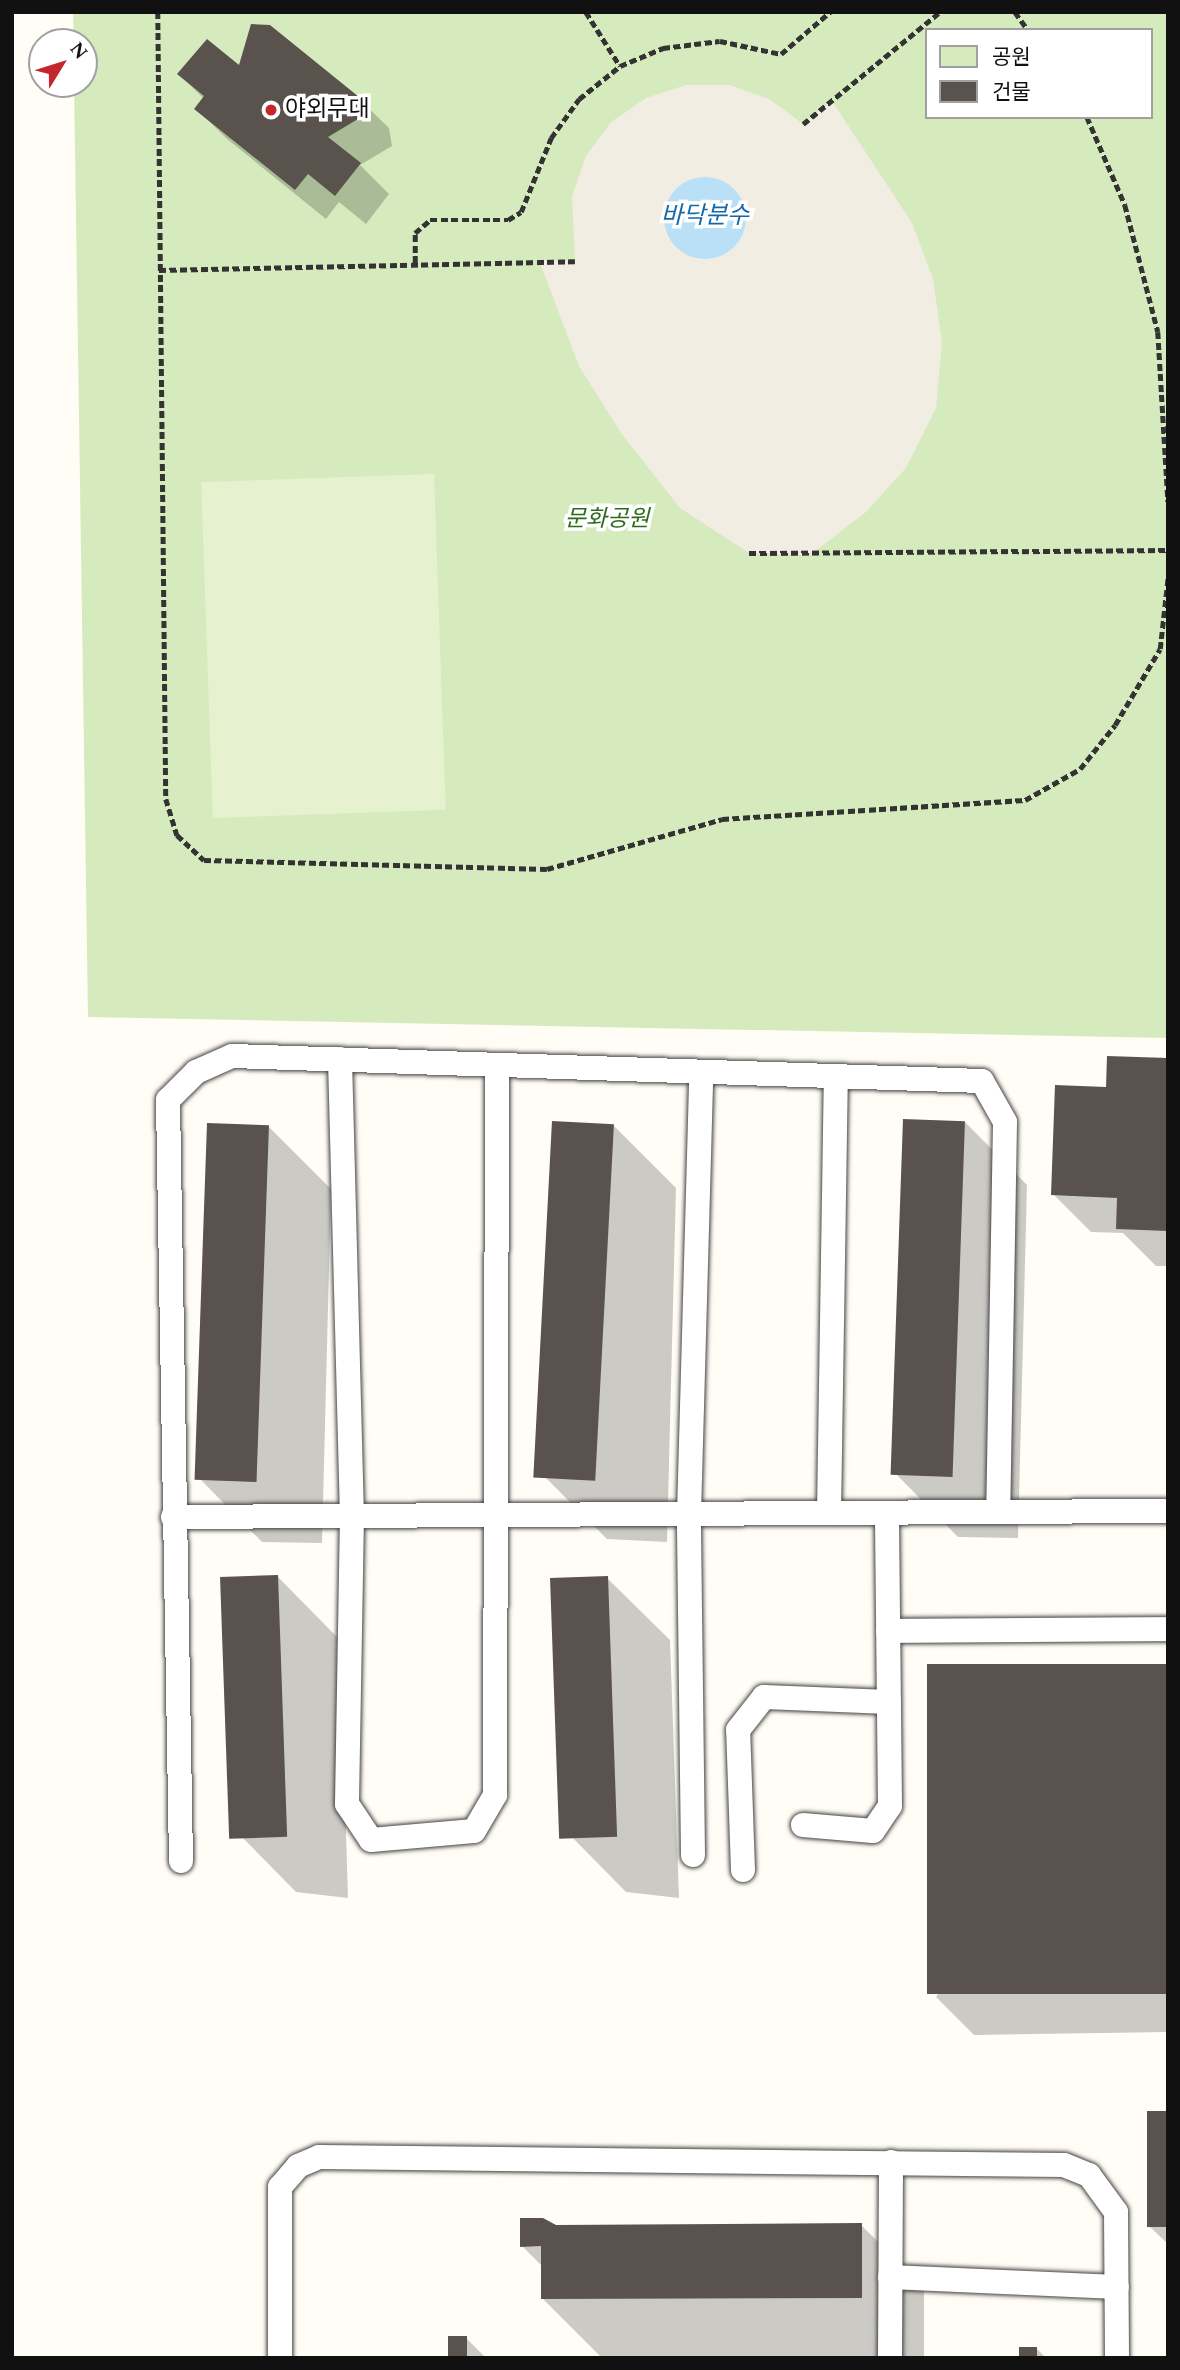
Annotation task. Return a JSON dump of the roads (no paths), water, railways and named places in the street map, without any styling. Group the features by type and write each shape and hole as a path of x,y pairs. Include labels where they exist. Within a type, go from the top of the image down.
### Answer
{"lane":[{"path":"181,1861 173,1517 168,1100 196,1072 232,1056 982,1081 1005,1122 998,1512"},
{"path":"341,1059 352,1516 346,1804 371,1840 474,1831 495,1795 497,1065"},
{"path":"693,1855 689,1514 701,1072"},
{"path":"829,1513 836,1077"},
{"path":"173,1517 1168,1511"},
{"path":"803,1825 873,1831 890,1805 887,1513"},
{"path":"888,1631 1168,1629"},
{"path":"743,1870 738,1730 764,1697 889,1702"},
{"path":"280,2358 280,2187 298,2166 319,2157 1064,2165 1089,2175 1116,2212 1117,2358"},
{"path":"890,2358 891,2162"},
{"path":"890,2277 1117,2287"}],"water":[{"name":"바닥분수","path":"697,177 713,177 728,184 739,195 746,210 743,234 734,247 713,259 697,259 682,252 671,241 664,226 664,210 671,195 682,184"}],"place":[{"name":"야외무대","path":"271,110"}],"park label":[{"name":"문화공원","path":"607,520"}]}
